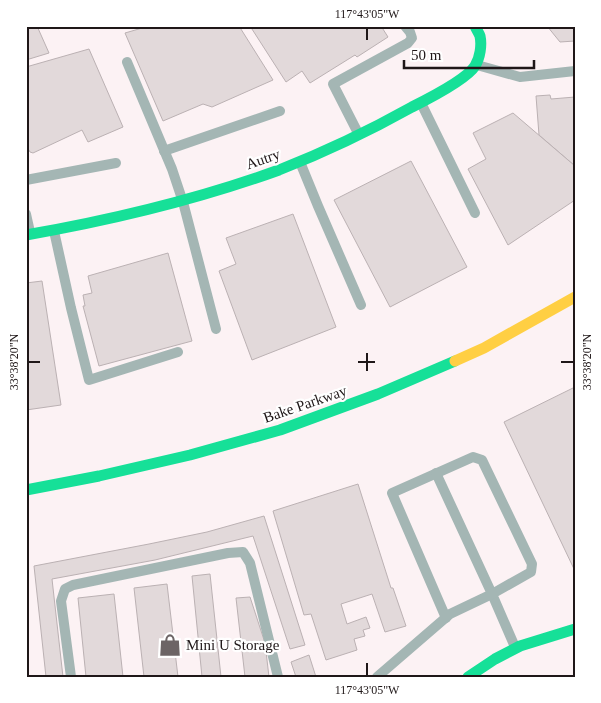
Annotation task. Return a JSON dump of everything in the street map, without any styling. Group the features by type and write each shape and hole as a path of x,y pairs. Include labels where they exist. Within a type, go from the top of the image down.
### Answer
{"street":[{"path":"475,26 480,38 480,52 476,65"},
{"name":"Autry","path":"28,234 118,218 183,202 300,162 393,118 465,76 476,65"},
{"name":"Bake Parkway","path":"26,490 99,476 190,455 280,430 378,394 475,352 575,297"},
{"path":"468,677 516,648 575,629"}],"lane":[{"path":"358,135 333,84 408,43 412,38 405,26"},
{"path":"126,62 172,169 183,202 216,329"},
{"path":"476,65 520,76 575,71"},
{"path":"420,102 475,213"},
{"path":"164,151 280,111"},
{"path":"300,162 320,213 361,305"},
{"path":"26,180 116,163"},
{"path":"26,214 28,234"},
{"path":"54,230 89,380 178,352"},
{"path":"377,677 446,618 450,614 492,594 531,572 532,564 482,460 474,457 392,493 446,618"},
{"path":"436,473 516,648"},
{"path":"71,677 62,601 65,589 73,585 228,553 243,552 250,563 278,677"}],"building":[{"path":"26,26 37,26 49,53 26,60"},
{"path":"149,26 239,26 273,80 212,107 203,104 163,121 125,33"},
{"path":"250,26 381,26 388,37 310,83 302,71 286,82"},
{"path":"547,26 575,26 575,41 560,42"},
{"path":"89,49 123,127 88,142 82,130 33,153 30,152 26,145 26,67"},
{"path":"550,95 551,99 575,97 575,166 539,135 536,96"},
{"path":"513,113 575,166 575,200 508,245 468,169 486,159 473,133"},
{"path":"411,161 467,267 390,307 334,200"},
{"path":"293,214 336,327 252,360 219,271 236,264 226,238"},
{"path":"168,253 192,341 99,366 83,306 85,306 83,295 92,293 88,276"},
{"path":"42,281 61,405 26,410 26,283"},
{"path":"575,387 575,569 574,569 504,422"},
{"path":"358,484 391,588 393,588 406,626 385,632 372,594 341,604 347,624 366,617 370,628 363,630 365,636 354,639 357,650 326,660 311,614 304,615 273,511"},
{"path":"264,516 305,645 290,649 253,536 155,560 52,579 63,677 46,677 34,566 207,532"},
{"path":"210,574 221,677 202,677 192,576"},
{"path":"167,584 178,677 144,677 134,588"},
{"path":"114,594 123,677 86,677 78,598"},
{"path":"250,597 265,643 269,677 245,677 236,598"},
{"path":"309,655 316,677 296,677 291,662"}],"traffic: fast":[{"path":"26,235 122,216 217,191 279,170 347,141 437,94 464,77 477,63 481,47 480,36 475,26"},
{"path":"26,490 99,476 190,455 280,430 378,394 455,361"},
{"path":"468,677 495,659 520,646 575,629"}],"traffic: slow":[{"path":"455,361 484,348 575,297"}],"place":[{"name":"Mini U Storage","path":"170,645"}]}
